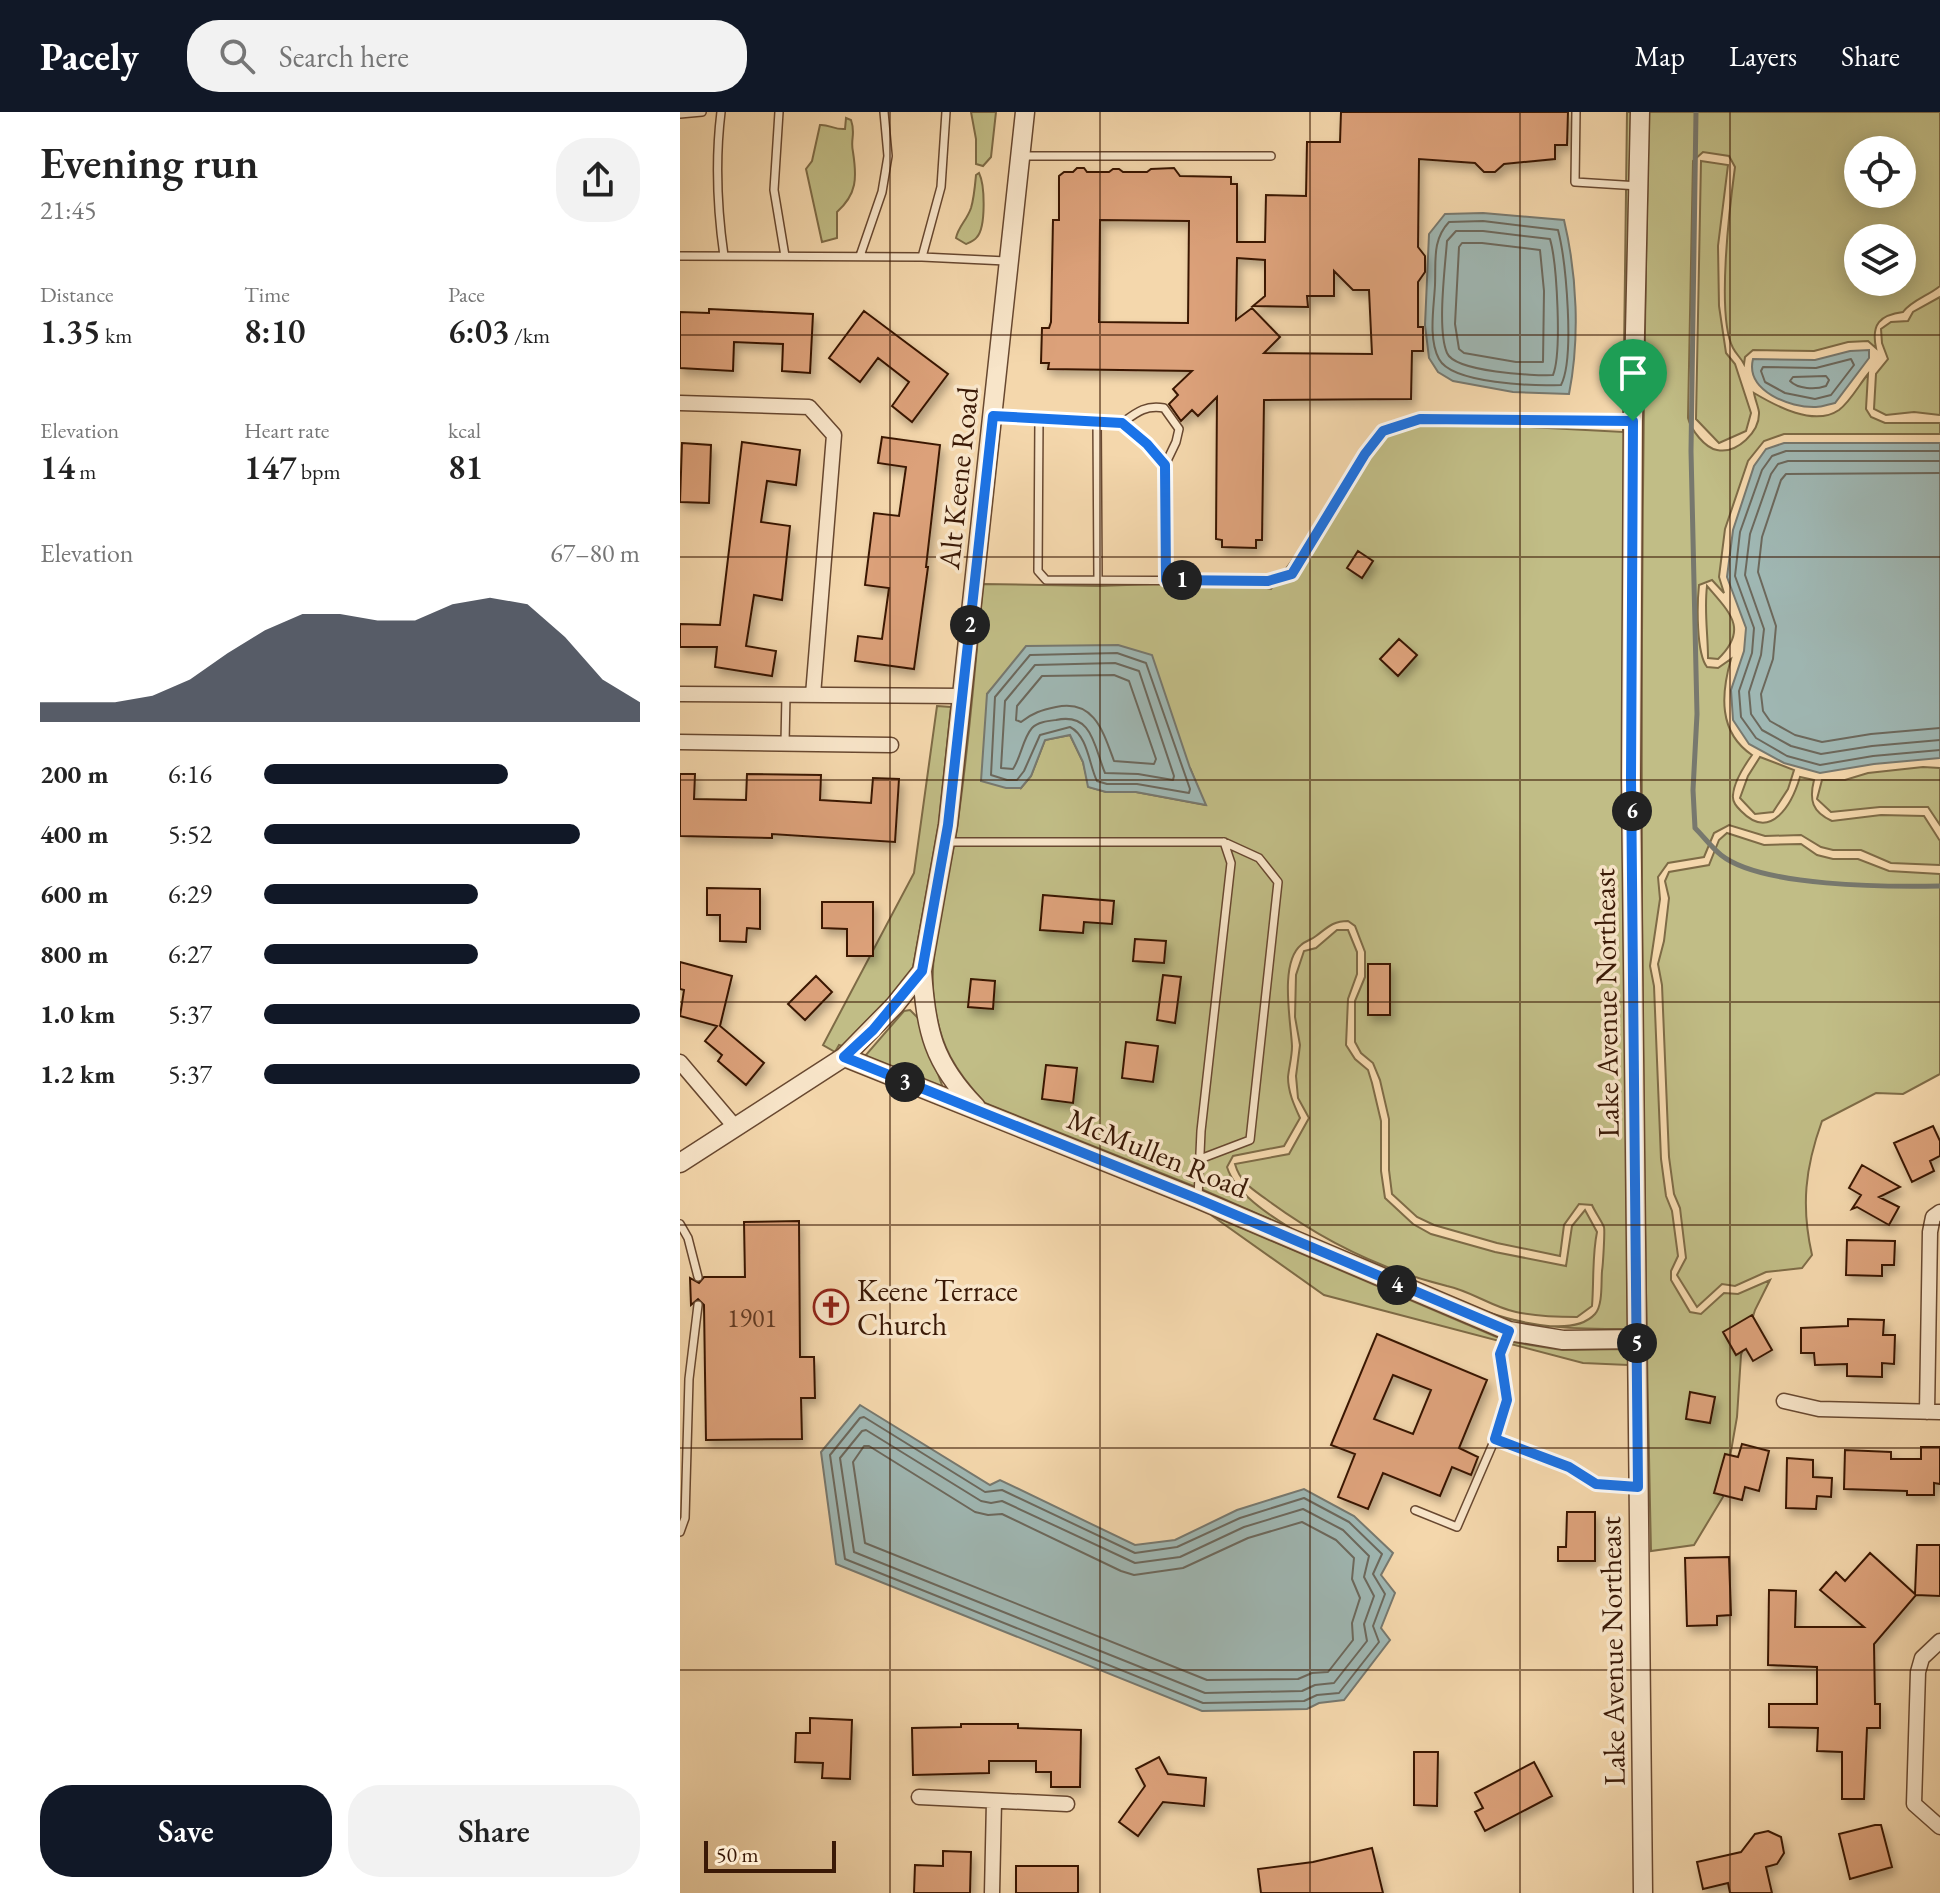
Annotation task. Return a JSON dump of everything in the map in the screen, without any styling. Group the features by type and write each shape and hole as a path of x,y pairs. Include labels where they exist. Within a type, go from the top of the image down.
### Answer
{"street":[{"name":"Alt Keene Road","path":"844,1057 873,1030 922,971 945,842 1025,112"},
{"name":"Lake Avenue Northeast","path":"1640,112 1633,421 1631,778 1643,1893"},
{"path":"680,403 809,407 834,435 813,695"},
{"path":"680,694 962,696"},
{"path":"680,742 891,745"},
{"path":"922,971 928,1018 940,1060 954,1084 981,1112"},
{"path":"680,1163 844,1057"},
{"name":"McMullen Road","path":"844,1057 1198,1199 1509,1331 1563,1340 1637,1339"},
{"path":"680,1062 736,1128"},
{"path":"1784,1401 1819,1409 1934,1412 1930,1232 1933,1217 1940,1212"},
{"path":"1940,1641 1922,1658 1918,1672 1914,1804 1940,1827"},
{"path":"919,1797 1067,1804"},
{"path":"992,1893 994,1801"}],"lane":[{"path":"680,114 702,112"},
{"path":"721,112 716,155 724,256"},
{"path":"779,112 774,190 785,256"},
{"path":"860,256 882,192 888,156 884,112"},
{"path":"922,257 941,187 946,112"},
{"path":"1576,112 1575,182 1639,186"},
{"path":"1020,156 1271,156"},
{"path":"680,256 860,256 1008,261"},
{"path":"1122,423 1140,409 1152,406 1164,408 1179,429 1165,465 1166,580"},
{"path":"993,416 1122,423 1147,444 1165,465"},
{"path":"1039,419 1038,571 1046,580 1268,581 1292,574 1365,454 1383,431 1420,419 1633,421"},
{"path":"1097,420 1098,580"},
{"path":"785,743 786,695"},
{"path":"945,842 1224,842 1259,858 1278,882 1250,1140 1200,1159"},
{"path":"1198,1199 1231,863 1224,842"},
{"path":"680,1224 688,1238 698,1277"},
{"path":"680,1532 685,1518 689,1379 698,1305"},
{"path":"1415,1510 1457,1527 1495,1439 1507,1400 1500,1354 1509,1331"},
{"path":"1495,1439 1569,1467 1596,1484 1638,1487"}],"shaded area":[{"path":"971,112 996,112 991,157 983,166 976,164"},
{"path":"1627,112 1631,112 1624,421 1622,778 1628,1329 1591,1329 1544,1325 1573,1325 1585,1321 1598,1310 1603,1224 1592,1205 1579,1204 1564,1225 1560,1256 1497,1243 1434,1225 1417,1217 1392,1194 1389,1119 1380,1080 1373,1063 1361,1053 1355,1042 1355,1001 1365,977 1365,952 1355,926 1348,921 1331,925 1303,944 1290,965 1288,993 1292,1046 1288,1083 1300,1118 1284,1146 1233,1156 1227,1167 1245,1194 1292,1229 1201,1189 985,1103 957,1069 940,1032 934,1002 934,960 961,797 983,584 1099,586 1235,581 1271,589 1395,420 1623,432","holes":["1006,673 1190,768 1205,805 1136,792 1106,792 1089,787 1083,762 1070,735 1045,740 1031,776 1021,788 987,694"]},
{"path":"1649,112 1940,112 1940,286 1903,312 1883,318 1876,327 1876,348 1868,341 1848,342 1814,351 1753,350 1745,357 1744,364 1733,348 1725,312 1726,260 1735,167 1729,156 1703,152 1693,161 1688,418 1699,438 1717,450 1732,449 1746,440 1758,420 1754,393 1795,413 1829,415 1843,407 1868,374 1866,409 1871,417 1885,423 1940,423 1940,434 1784,434 1764,441 1748,461 1725,529 1719,577 1724,593 1712,580 1699,585 1698,604 1703,660 1707,667 1718,668 1731,659 1725,686 1725,712 1733,735 1752,755 1737,779 1733,800 1752,820 1762,823 1771,821 1786,808 1800,777 1814,780 1814,805 1820,814 1832,821 1881,815 1924,816 1940,841 1940,865 1891,863 1861,850 1821,847 1801,835 1765,836 1729,825 1714,833 1704,857 1668,863 1658,877 1660,899 1650,966 1654,986 1661,1159 1678,1256 1671,1271 1671,1280 1690,1312 1701,1314 1724,1293 1738,1294 1770,1280 1755,1310 1741,1355 1737,1417 1723,1497 1694,1545 1651,1551 1644,1191 1643,472"},
{"path":"846,118 851,120 853,129 854,185 837,212 837,238 822,242 806,169 812,161 820,125 845,129"},
{"path":"1701,161 1728,165 1718,246 1719,306 1726,353 1735,364 1751,413 1746,431 1719,443 1696,419"},
{"path":"979,173 983,196 982,224 977,237 966,244 956,238 971,208 976,175"},
{"path":"1940,297 1940,415 1914,412 1886,415 1874,409 1876,374 1888,359 1881,329 1891,322 1908,321 1913,312"},
{"path":"1707,586 1733,621 1733,639 1718,659 1708,658"},
{"path":"937,706 951,707 939,823 913,968 889,998 835,1052 823,1045 914,873"},
{"path":"1760,757 1794,770 1788,789 1773,812 1755,814 1740,798 1748,776"},
{"path":"1940,768 1940,825 1928,807 1880,807 1831,812 1817,799 1822,780 1845,780 1868,773"},
{"path":"1727,833 1764,845 1801,844 1817,855 1833,859 1858,859 1889,871 1940,874 1940,1074 1903,1094 1876,1093 1822,1121 1806,1187 1812,1255 1802,1268 1766,1272 1735,1286 1722,1284 1697,1307 1677,1275 1686,1258 1669,1157 1662,985 1658,964 1664,941 1669,898 1665,881 1669,872 1709,865 1719,840"},
{"path":"1337,930 1348,930 1357,952 1357,974 1348,999 1346,1045 1355,1059 1368,1070 1372,1083 1381,1121 1381,1171 1385,1198 1413,1224 1431,1234 1495,1252 1566,1266 1572,1226 1585,1210 1597,1232 1592,1306 1577,1317 1507,1310 1465,1291 1375,1262 1287,1214 1240,1176 1235,1164 1289,1154 1309,1118 1298,1098 1296,1076 1300,1045 1295,1017 1296,975 1304,951 1316,948"},
{"path":"910,1010 918,1018 943,1088 865,1056 904,1011"},
{"path":"1211,1215 1506,1341 1562,1350 1628,1349 1628,1365 1583,1363 1324,1295"}],"water":[{"path":"1483,213 1564,220 1576,307 1575,351 1569,394 1513,392 1453,381 1438,372 1429,358 1425,325 1429,234 1445,214"},
{"path":"1869,350 1869,358 1835,403 1821,407 1783,401 1763,389 1752,370 1753,359 1815,360 1850,351"},
{"path":"1784,443 1940,443 1940,758 1820,773 1784,763 1749,744 1733,720 1731,690 1744,651 1746,628 1727,577 1733,530 1754,466 1766,449"},
{"path":"1118,645 1152,655 1190,768 1206,805 1088,787 1083,762 1070,735 1045,740 1031,776 1021,788 1006,788 981,781 987,694 1026,646"},
{"path":"860,1405 990,1485 1000,1480 1135,1545 1175,1540 1237,1510 1304,1489 1354,1516 1393,1553 1381,1575 1395,1593 1381,1628 1390,1640 1344,1700 1319,1703 1307,1709 1202,1711 836,1564 821,1452"}],"building":[{"path":"1341,112 1568,112 1567,145 1555,145 1555,159 1504,164 1495,172 1484,172 1475,163 1419,159 1418,247 1425,256 1425,272 1418,282 1418,327 1423,327 1423,351 1412,351 1411,399 1264,400 1262,540 1256,540 1256,548 1222,547 1222,540 1216,539 1217,397 1198,416 1192,410 1181,421 1169,404 1178,395 1173,389 1192,371 1048,369 1049,363 1041,363 1042,328 1049,328 1051,322 1053,220 1059,220 1059,176 1077,168 1084,168 1087,172 1119,169 1123,172 1147,172 1174,168 1180,176 1231,177 1231,184 1237,184 1237,242 1265,242 1266,195 1306,196 1307,142 1340,142","holes":["1100,220 1189,221 1188,323 1099,322","1237,258 1265,260 1265,296 1253,306 1308,307 1307,296 1334,296 1334,271 1353,290 1369,290 1372,354 1264,353 1280,337 1252,308 1236,320"]},
{"path":"709,309 813,314 810,373 782,371 783,344 734,342 733,371 680,368 680,312 709,313"},
{"path":"864,311 948,374 912,422 892,406 909,382 878,358 860,382 829,358"},
{"path":"882,437 940,445 914,669 855,661 858,636 882,639 889,588 865,585 874,513 899,516 906,467 878,463"},
{"path":"742,442 800,450 796,485 767,481 761,522 790,526 782,600 754,595 746,646 776,651 772,676 715,667 717,647 680,647 680,624 720,625"},
{"path":"682,443 711,445 709,503 680,502"},
{"path":"1358,551 1373,561 1362,578 1347,568"},
{"path":"1399,639 1417,655 1398,676 1380,659"},
{"path":"680,774 695,774 694,799 746,800 747,774 821,775 820,800 871,803 873,778 899,779 895,842 772,834 772,838 680,836"},
{"path":"707,888 760,889 760,929 747,928 746,942 720,941 720,915 707,915"},
{"path":"1043,895 1114,901 1112,924 1084,922 1083,933 1040,930"},
{"path":"822,902 873,902 873,956 847,956 847,929 822,928"},
{"path":"1135,939 1166,941 1164,963 1133,961"},
{"path":"680,962 732,976 720,1026 764,1063 746,1085 718,1061 722,1055 705,1041 717,1026 680,1016 684,990 680,989"},
{"path":"1368,964 1390,964 1390,1015 1368,1015"},
{"path":"1163,975 1181,977 1175,1023 1157,1020"},
{"path":"816,976 832,992 805,1020 788,1004"},
{"path":"971,979 995,981 993,1009 968,1007"},
{"path":"1126,1042 1158,1046 1153,1082 1122,1078"},
{"path":"1046,1065 1077,1068 1073,1103 1042,1099"},
{"path":"1933,1126 1940,1141 1940,1156 1930,1161 1934,1171 1912,1182 1894,1143"},
{"path":"1862,1165 1900,1187 1879,1197 1899,1207 1889,1225 1857,1207 1852,1209 1861,1195 1849,1188"},
{"path":"799,1221 800,1357 814,1357 815,1398 801,1398 802,1439 706,1440 704,1305 698,1299 691,1305 690,1278 699,1283 704,1277 745,1277 744,1222"},
{"path":"1847,1240 1895,1241 1894,1265 1882,1265 1882,1276 1846,1275"},
{"path":"1752,1315 1772,1350 1753,1361 1746,1349 1736,1355 1723,1332"},
{"path":"1848,1319 1884,1320 1883,1335 1895,1335 1894,1364 1882,1363 1882,1377 1847,1376 1847,1364 1815,1365 1814,1353 1801,1353 1801,1328 1848,1326"},
{"path":"1377,1334 1487,1380 1459,1448 1478,1457 1471,1475 1452,1467 1440,1496 1383,1473 1368,1509 1338,1497 1355,1454 1331,1445","holes":["1393,1375 1431,1390 1413,1434 1374,1419"]},
{"path":"1690,1392 1715,1397 1710,1423 1686,1419"},
{"path":"1742,1444 1769,1451 1759,1491 1745,1487 1742,1500 1714,1493 1725,1454 1738,1457"},
{"path":"1921,1447 1940,1447 1940,1484 1934,1483 1934,1495 1844,1489 1845,1450 1891,1452 1891,1459 1921,1459"},
{"path":"1787,1458 1813,1460 1813,1477 1832,1478 1831,1497 1817,1496 1816,1509 1786,1508"},
{"path":"1567,1512 1595,1512 1595,1561 1558,1561 1558,1547 1566,1547"},
{"path":"1917,1545 1940,1545 1940,1596 1916,1595 1874,1644 1875,1704 1880,1704 1880,1728 1867,1728 1864,1799 1842,1799 1842,1752 1817,1751 1818,1728 1769,1727 1769,1704 1817,1704 1817,1667 1768,1665 1769,1590 1796,1591 1795,1627 1864,1627 1820,1590 1836,1572 1845,1581 1870,1553 1915,1594"},
{"path":"1729,1557 1731,1615 1717,1616 1717,1625 1687,1626 1685,1558"},
{"path":"810,1718 852,1720 850,1779 822,1778 823,1763 795,1762 796,1733 810,1733"},
{"path":"961,1724 1018,1724 1018,1728 1081,1730 1080,1787 1051,1787 1051,1772 1036,1772 1036,1761 989,1761 989,1773 913,1775 912,1728 961,1727"},
{"path":"1414,1752 1438,1752 1437,1806 1414,1805"},
{"path":"1159,1757 1168,1774 1206,1778 1204,1806 1163,1802 1138,1836 1119,1822 1145,1786 1136,1769"},
{"path":"1534,1762 1552,1796 1485,1831 1475,1812 1483,1808 1475,1793"},
{"path":"1881,1825 1892,1867 1850,1879 1839,1834"},
{"path":"1768,1831 1781,1837 1784,1853 1777,1864 1766,1867 1772,1893 1730,1893 1728,1883 1703,1889 1697,1862 1741,1852 1755,1834"},
{"path":"1372,1848 1383,1893 1261,1893 1258,1869 1313,1862"},
{"path":"943,1851 971,1852 970,1893 914,1893 915,1865 943,1866"},
{"path":"1016,1866 1078,1866 1078,1893 1016,1893"}],"waterway":[{"path":"1696,112 1691,451 1697,714 1693,790 1695,828 1721,855 1740,866 1765,873 1826,883 1940,886"}],"place":[{"name":"Keene Terrace Church","path":"831,1307"}],"route":[{"path":"993,416 1108,420 1131,428 1165,465 1166,580 1268,581 1292,574 1365,454 1383,431 1420,419 1633,421 1631,778 1638,1487 1596,1484 1569,1467 1495,1439 1507,1400 1500,1354 1509,1331 1198,1199 844,1057 873,1030 922,971 948,825 993,416"}]}
